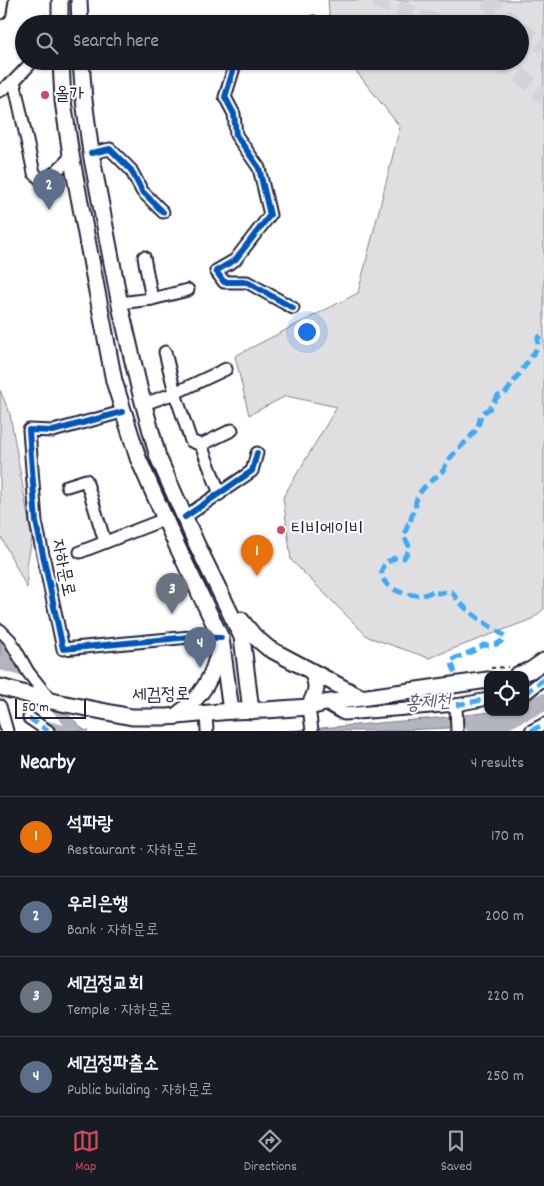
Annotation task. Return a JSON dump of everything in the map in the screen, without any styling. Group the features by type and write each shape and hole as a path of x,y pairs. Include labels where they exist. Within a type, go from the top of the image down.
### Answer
{"main road":[{"path":"60,0 60,15"},
{"path":"79,0 80,15"},
{"path":"61,70 63,101 71,157 107,347 122,412 138,458 221,638 231,711"},
{"path":"82,70 92,153 120,303 144,404 158,456 242,637 251,711"},
{"path":"222,594 254,636 268,648 362,698"},
{"path":"175,716 192,704 205,687 216,661 221,638"},
{"path":"528,671 544,661"},
{"path":"309,707 316,690 316,682 312,672"},
{"name":"세검정로","path":"0,687 47,700 132,717 309,707 325,703 484,681"}],"street":[{"path":"0,13 2,0"},
{"path":"0,91 14,81 24,70"},
{"path":"233,70 225,97 234,114 236,135 259,168 270,215 235,260 216,271 224,282 248,282 293,308"},
{"path":"14,81 34,173 40,179 48,179 71,157"},
{"path":"92,153 110,149 131,170 142,191 163,212"},
{"path":"144,257 152,299"},
{"path":"120,303 152,299 188,290"},
{"path":"165,352 175,393 191,441 201,445 220,494"},
{"path":"144,404 175,393 226,369"},
{"name":"자하문로","path":"122,412 53,431 29,430 36,522 63,649 190,637 221,638"},
{"path":"201,445 232,430"},
{"path":"185,517 252,471 256,453"},
{"path":"67,486 86,480 105,542"},
{"name":"자하문로","path":"80,552 165,519"},
{"path":"0,630 10,640 47,700"},
{"path":"529,691 544,679"},
{"path":"325,703 344,714 456,705 484,700"},
{"path":"456,705 457,731"},
{"path":"0,706 7,731"},
{"path":"309,707 311,728"},
{"path":"206,713 207,731"},
{"path":"29,718 48,731"},
{"path":"531,731 544,724"}],"shaded area":[{"path":"328,0 544,0 544,609 532,619 429,658 368,637 291,560 283,497 337,407 286,396 249,415 235,356 358,293 400,127 355,70 529,70 529,15 329,15"},
{"path":"0,390 10,414 32,539 27,565 27,588 0,535"},
{"path":"0,637 3,639 13,661 84,730 89,731 60,731 37,718 0,674"},
{"name":"홍제천","path":"484,713 484,716 514,716 495,726 380,731 287,731"}],"pier":[{"path":"0,670 24,677 64,725 33,717 0,678"}],"waterway":[{"name":"홍제천","path":"529,709 544,702"},
{"name":"홍제천","path":"472,723 495,726 514,716"}],"tunnel":[{"path":"375,0 416,15"},
{"path":"486,0 504,15"},
{"path":"529,35 544,47"},
{"path":"512,70 544,96"}],"marked path":[{"path":"455,673 451,660 483,645 499,643 505,636 469,611 452,592 436,593 435,591 417,595 395,590 384,581 383,567 394,558 404,558 410,548 404,536 420,493 427,484 441,473 453,455 473,434 480,422 481,414 489,409 498,396 504,395 511,386 538,347 538,338 544,333"},
{"path":"529,691 544,679"},
{"path":"456,705 484,700"},
{"path":"29,718 48,731"},
{"path":"531,731 544,724"}],"cycle path":[{"path":"233,70 225,97 234,114 236,135 259,168 270,215 235,260 216,271 224,282 247,282 293,308"},
{"path":"91,153 110,149 131,170 142,191 163,212"},
{"path":"122,412 53,431 29,430 36,522 63,649 190,637 221,638"},
{"path":"185,517 252,471 257,453"}],"place":[{"name":"올가","path":"45,95"},
{"name":"우리은행","path":"49,210"},
{"name":"티비에이비","path":"281,530"},
{"name":"석파랑","path":"257,576"},
{"name":"세검정교회","path":"172,614"},
{"name":"세검정파출소","path":"200,668"}]}
